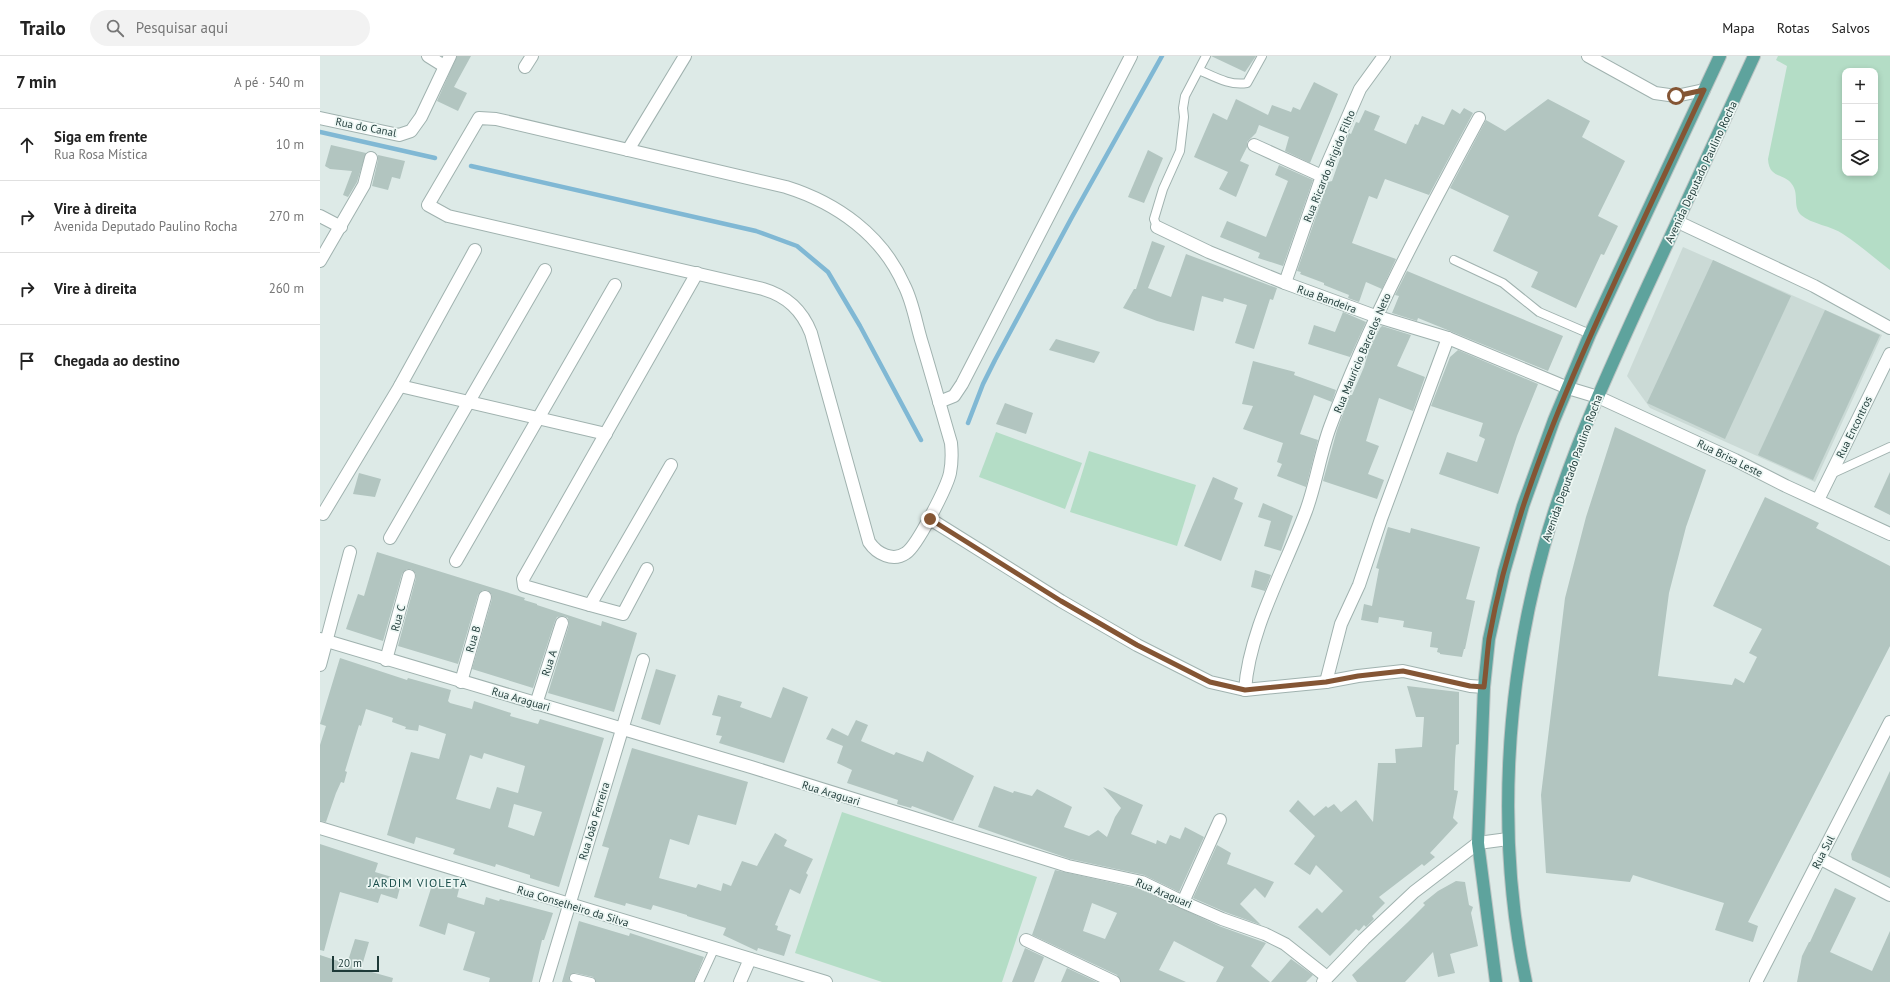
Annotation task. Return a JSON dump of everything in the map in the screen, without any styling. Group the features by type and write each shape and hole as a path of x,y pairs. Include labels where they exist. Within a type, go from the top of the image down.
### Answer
{"main road":[{"path":"1496,982 1478,843 1484,687 1489,639 1504,572 1523,506 1590,334 1720,56"},
{"name":"Avenida Deputado Paulino Rocha","path":"1526,982 1514,910 1508,839 1511,712 1531,600 1544,546 1561,491 1598,397 1754,56"}],"street":[{"path":"428,56 447,61"},
{"path":"525,67 532,56"},
{"path":"628,150 685,56"},
{"path":"939,402 954,396 962,384 1131,56"},
{"name":"Rua Ricardo Brigido Filho","path":"1285,283 1322,176 1360,89 1384,56"},
{"path":"1588,56 1655,93 1676,96 1704,90"},
{"name":"Rua do Canal","path":"320,118 399,135 412,131 421,117 447,61"},
{"path":"479,118 496,119 628,150 799,191 824,202 858,224 885,252 905,286 951,443 952,464 947,485 930,519 907,553 902,555 883,555 872,548 868,542 811,333 802,314 785,298 774,292 697,273 448,216 428,205 479,118"},
{"name":"Rua Mauricio Barcelos Neto","path":"1245,690 1246,672 1255,639 1296,532 1306,511 1330,428 1375,316 1479,118"},
{"path":"1254,145 1322,176"},
{"path":"320,261 364,185 371,158"},
{"path":"320,216 341,227"},
{"path":"1678,222 1814,286 1890,328"},
{"name":"Rua Bandeira","path":"1157,227 1209,252 1285,283 1375,316 1448,338 1568,388"},
{"path":"323,514 400,386 475,250"},
{"path":"390,538 545,270"},
{"path":"647,569 623,614 526,588 522,582 697,273"},
{"path":"456,561 615,285"},
{"path":"1326,682 1341,624 1359,585 1381,519 1448,338"},
{"name":"Rua Encontros","path":"1818,500 1890,354"},
{"path":"400,386 606,434"},
{"name":"Rua Brisa Leste","path":"1568,388 1598,397 1890,534"},
{"path":"590,605 671,465"},
{"path":"930,519 1061,601 1137,645 1210,682 1245,690 1326,682 1358,676 1403,671 1470,686 1484,687"},
{"path":"320,665 323,640 350,552"},
{"name":"Rua C","path":"386,660 409,576"},
{"name":"Rua B","path":"461,682 485,597"},
{"name":"Rua A","path":"536,704 562,623"},
{"name":"Rua Araguari","path":"323,640 759,770 1068,866 1142,882 1222,919 1266,934 1285,944 1325,980"},
{"name":"Rua João Ferreira","path":"546,982 643,660"},
{"name":"Rua Sul","path":"1756,982 1890,722"},
{"path":"1183,902 1220,820"},
{"name":"Rua Conselheiro da Silva","path":"320,828 569,905 715,947 823,981"},
{"path":"1325,980 1364,939 1414,892 1478,843 1508,839"},
{"path":"1819,858 1890,895"},
{"path":"1026,940 1114,982"},
{"path":"740,982 750,959"}],"lane":[{"path":"1157,227 1154,219 1163,188 1180,150 1185,96 1206,56"},
{"path":"1198,70 1237,85 1247,83 1262,56"},
{"path":"1454,260 1503,283 1539,312 1590,334"},
{"path":"1830,474 1890,447"},
{"path":"699,982 715,947"},
{"path":"574,978 591,982"}],"shaded area":[{"path":"1683,247 1882,335 1815,482 1650,408 1627,376"}],"green space":[{"path":"1778,56 1890,56 1890,270 1843,234 1810,221 1801,215 1797,208 1794,187 1791,183 1773,172 1771,169 1768,159 1787,66 1776,60"},
{"path":"996,432 1082,463 1065,509 979,477"},
{"path":"1089,451 1196,485 1177,546 1070,512"},
{"path":"842,812 1037,877 1002,982 882,982 795,953"}],"building":[{"path":"457,56 471,56 454,87 467,93 458,111 437,101"},
{"path":"1211,56 1256,56 1245,72"},
{"path":"1314,82 1338,94 1310,163 1285,151 1289,137 1259,125 1256,133 1247,142 1247,147 1240,161 1249,165 1236,197 1219,189 1228,172 1194,157 1213,113 1227,120 1236,99 1268,115 1272,105 1291,112 1293,107 1300,110"},
{"path":"1548,99 1590,121 1582,137 1625,161 1598,216 1618,226 1604,255 1601,254 1576,308 1531,287 1538,272 1493,251 1509,216 1450,188 1486,120 1505,131"},
{"path":"1464,108 1473,113 1429,195 1385,179 1377,199 1369,196 1352,243 1396,259 1382,289 1366,282 1359,302 1348,298 1349,295 1300,274 1301,272 1297,271 1328,182 1332,181 1349,133 1351,134 1356,122 1359,123 1365,110 1380,116 1374,130 1406,144 1415,124 1418,125 1422,116 1444,125 1452,109 1460,114"},
{"path":"331,145 366,153 357,182 348,197 343,195 352,171 330,169 325,166"},
{"path":"1148,150 1163,158 1144,203 1128,197"},
{"path":"378,155 405,161 400,179 392,177 388,190 372,186"},
{"path":"1279,165 1313,180 1283,266 1258,258 1260,253 1220,237 1227,221 1266,237 1288,181 1275,175"},
{"path":"1152,241 1165,246 1148,288 1171,297 1186,254 1277,288 1273,300 1270,299 1254,349 1235,343 1247,305 1224,298 1223,302 1202,296 1194,331 1157,321 1123,308 1134,289 1136,289"},
{"path":"1713,260 1791,296 1725,439 1647,403"},
{"path":"1407,271 1563,336 1548,371 1418,318 1417,321 1392,313 1399,296 1395,295"},
{"path":"1825,310 1880,335 1813,480 1758,455"},
{"path":"1343,312 1366,322 1350,357 1308,344 1314,325 1335,332"},
{"path":"1382,326 1411,335 1397,366 1425,377 1413,411 1379,398 1366,441 1379,446 1368,474 1384,480 1377,499 1323,481 1337,430 1350,395 1352,395 1364,367 1369,350"},
{"path":"1056,339 1100,352 1094,363 1049,350"},
{"path":"1458,350 1538,384 1517,436 1498,494 1439,474 1447,452 1477,462 1485,439 1479,436 1483,423 1431,406 1450,357"},
{"path":"1253,361 1295,372 1294,375 1336,390 1332,402 1314,395 1300,434 1318,440 1306,487 1277,476 1282,464 1277,462 1283,443 1243,429 1253,406 1242,404"},
{"path":"1005,403 1033,413 1026,434 996,424"},
{"path":"1615,427 1706,470 1686,527 1669,593 1658,676 1732,685 1735,678 1744,683 1757,657 1749,653 1762,629 1713,606 1765,497 1819,523 1816,528 1890,566 1890,646 1748,922 1758,926 1753,942 1715,930 1724,903 1633,875 1630,882 1546,873 1541,795 1565,598 1586,517"},
{"path":"1890,472 1890,515 1874,507"},
{"path":"359,473 381,479 375,497 353,494"},
{"path":"1213,477 1238,488 1234,499 1243,503 1221,561 1184,546"},
{"path":"1263,503 1293,516 1281,551 1264,546 1271,521 1258,517"},
{"path":"1388,527 1410,533 1411,528 1480,547 1466,599 1475,601 1462,657 1440,654 1437,652 1438,648 1430,647 1432,632 1403,627 1404,621 1379,617 1378,623 1361,620 1364,604 1372,606 1379,569 1376,568"},
{"path":"377,552 525,598 524,600 537,605 601,626 602,621 637,633 614,712 548,693 569,625 568,618 564,616 557,617 555,621 533,688 472,669 492,599 492,595 487,590 483,590 478,595 458,664 398,646 416,578 416,574 411,569 407,569 402,574 383,641 346,629 358,594 364,596"},
{"path":"1255,570 1271,575 1265,591 1251,587"},
{"path":"340,658 407,680 408,678 451,690 448,701 450,703 472,709 474,701 511,713 510,716 538,724 540,719 604,738 559,887 530,878 530,875 496,864 495,867 453,854 455,849 416,837 414,844 387,835 411,752 439,759 446,734 419,725 418,731 405,729 406,727 392,722 393,718 366,709 361,726 359,725 345,771 347,772 344,783 341,782 326,822 320,821 320,745 326,726 320,724","holes":["484,753 525,766 518,793 497,787 490,809 456,799 470,755 482,759","514,804 542,812 534,836 508,827"]},
{"path":"656,669 676,675 660,725 641,719"},
{"path":"1407,686 1459,692 1459,744 1456,745 1454,790 1458,791 1453,818 1458,823 1430,853 1435,857 1424,866 1422,864 1379,897 1385,903 1372,916 1374,919 1366,927 1364,925 1359,931 1356,929 1330,956 1298,927 1317,908 1322,913 1343,891 1316,865 1310,875 1294,864 1315,836 1289,811 1298,800 1314,816 1326,806 1328,808 1334,804 1341,812 1356,800 1373,822 1378,763 1396,763 1395,749 1422,747 1424,717 1416,717"},
{"path":"783,687 808,697 784,763 719,743 722,736 716,735 721,717 712,715 718,695 742,702 740,707 771,718"},
{"path":"856,720 868,725 861,741 894,755 896,752 923,762 927,751 974,776 953,821 912,806 911,808 897,804 898,800 847,783 852,770 837,763 843,746 826,739 832,728 848,736"},
{"path":"632,748 748,782 736,825 698,815 689,845 670,839 659,878 696,888 698,884 721,891 723,883 731,886 742,861 757,866 775,833 787,840 784,846 813,859 806,873 808,875 800,894 790,889 775,925 778,926 777,930 791,935 784,956 758,948 757,951 723,935 726,928 687,915 653,905 651,910 626,903 625,906 594,897 609,848 602,846"},
{"path":"1890,771 1890,878 1852,860 1851,854"},
{"path":"994,786 1013,793 1014,791 1032,796 1037,789 1072,807 1064,827 1089,836 1098,830 1107,837 1115,817 1121,808 1103,787 1143,805 1131,834 1156,844 1157,840 1166,844 1170,835 1180,839 1185,827 1204,837 1179,892 1144,875 1070,859 978,827"},
{"path":"320,844 378,863 375,872 402,880 397,899 381,894 378,903 340,892 324,951 320,950"},
{"path":"1217,845 1231,853 1227,864 1274,882 1265,898 1255,888 1240,904 1261,925 1225,912 1193,898"},
{"path":"1055,870 1140,889 1219,926 1266,943 1251,966 1270,982 1216,982 1224,967 1174,941 1159,970 1186,982 1121,982 1117,975 1032,935","holes":["1092,903 1117,913 1105,939 1083,931"]},
{"path":"1456,881 1465,882 1469,905 1473,907 1471,913 1478,946 1450,954 1455,973 1438,977 1433,952 1405,982 1357,982 1352,975 1425,905 1423,903 1438,891"},
{"path":"433,882 459,889 457,897 484,905 486,897 499,901 500,899 553,913 544,940 542,940 532,982 489,982 490,978 463,970 475,932 448,923 445,935 419,926"},
{"path":"1835,888 1856,898 1830,952 1872,971 1890,931 1890,982 1797,982 1802,956"},
{"path":"579,921 629,936 630,933 704,957 694,982 596,982 593,977 575,973 569,976 570,982 562,982"},
{"path":"355,939 369,942 361,969 393,978 392,982 320,982 320,955 347,964"},
{"path":"1025,948 1044,957 1034,982 1012,982"},
{"path":"1291,959 1313,975 1306,982 1271,982"},
{"path":"1067,968 1097,982 1061,982"}],"waterway":[{"path":"968,423 983,384 995,360 1072,217 1162,56"},
{"path":"320,132 435,158"},
{"path":"471,166 756,231 797,246 828,272 860,326 921,440"}],"district":[{"name":"JARDIM VIOLETA","path":"418,882"}],"route":[{"path":"930,519 1061,601 1137,645 1210,682 1245,690 1326,682 1358,676 1403,671 1470,686 1484,687 1489,639 1504,572 1523,506 1554,420 1590,334 1704,90 1676,96"}]}
